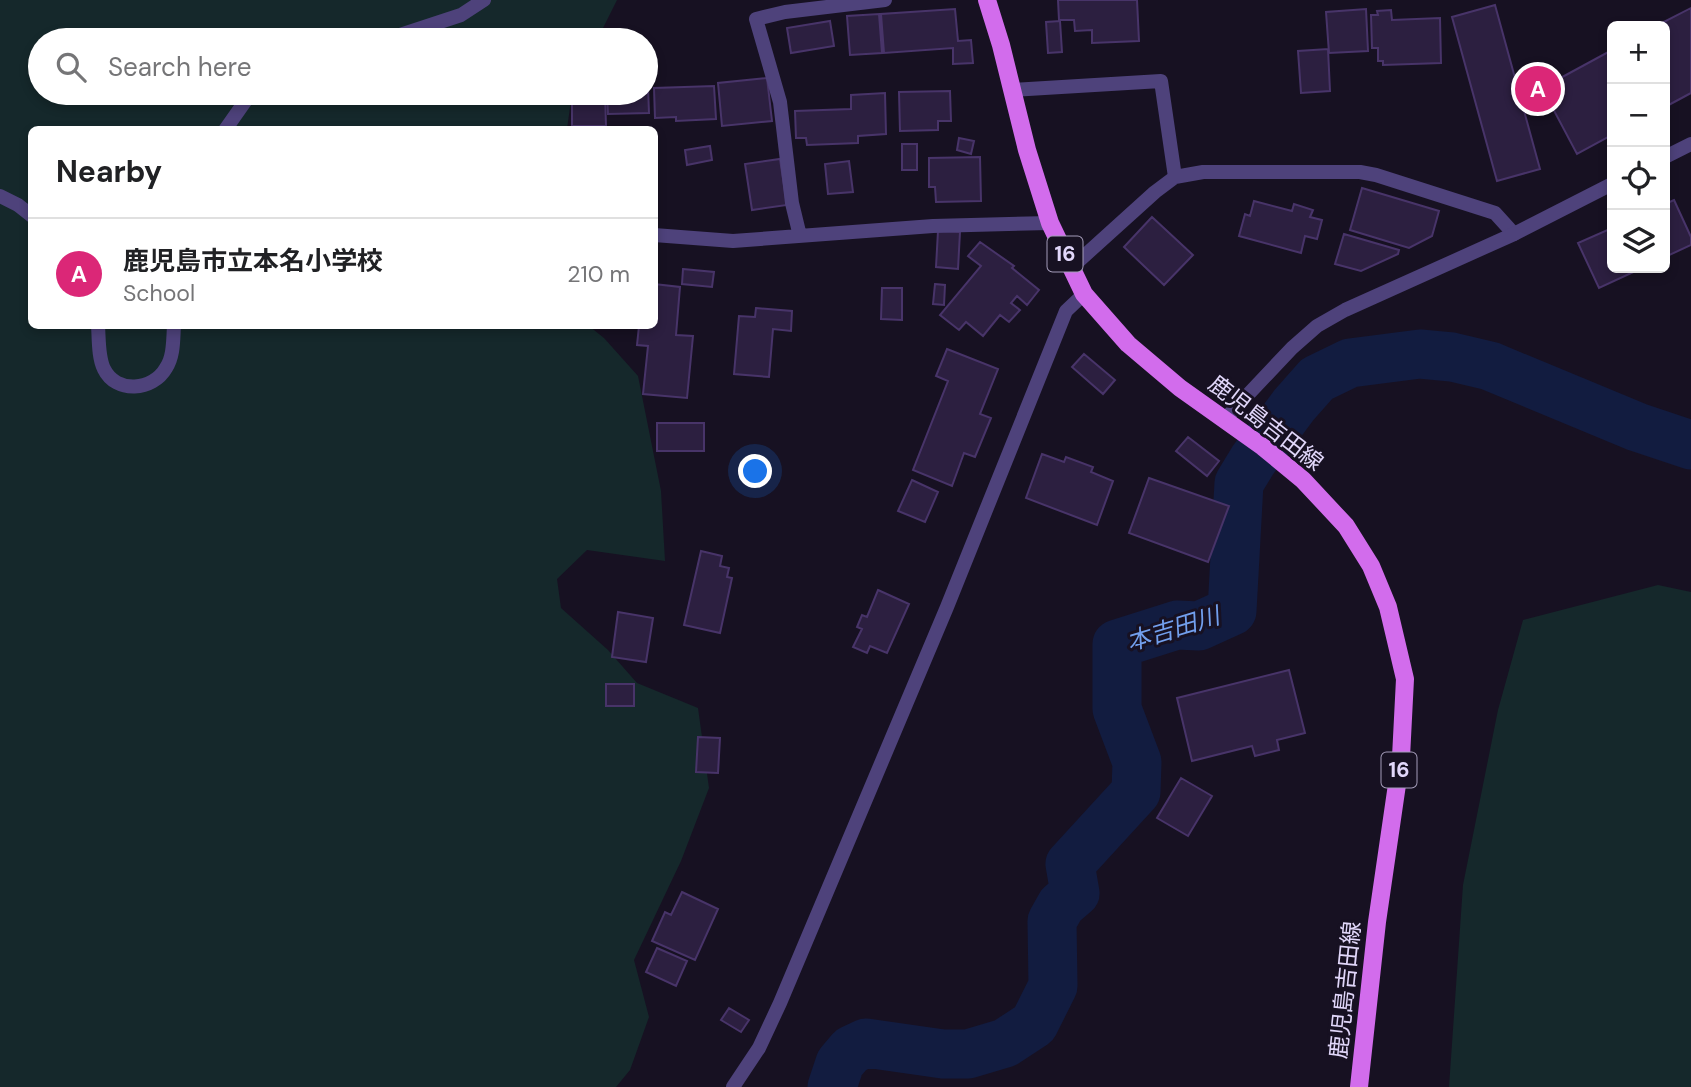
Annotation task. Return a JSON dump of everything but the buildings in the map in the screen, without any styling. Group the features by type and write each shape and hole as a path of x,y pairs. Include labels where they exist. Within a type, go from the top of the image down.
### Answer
{"main road":[{"name":"鹿児島吉田線","path":"987,0 1027,150 1050,223 1084,294 1128,344 1180,388 1303,480 1346,526 1371,566 1388,607 1405,679 1401,757 1377,922 1359,1087"}],"street":[{"path":"421,28 461,15 484,0"},
{"path":"800,236 792,203 780,102 756,19 785,12 885,0"},
{"path":"1012,90 1161,80 1175,177"},
{"path":"228,126 243,105"},
{"path":"1670,154 1691,144"},
{"path":"1072,267 1175,177 1203,172 1360,172 1376,175 1495,213 1514,234"},
{"path":"1224,420 1292,348 1318,326 1345,310 1514,234 1607,187"},
{"path":"0,197 28,213"},
{"path":"658,235 733,241 933,226 1050,223"},
{"path":"733,1087 759,1048 780,1003 947,607 1066,310 1084,294"},
{"path":"98,329 103,368 114,381 125,388 142,386 166,371 171,358 174,329"}],"green space":[{"path":"0,0 617,0 603,28 28,28 28,105 570,105 567,126 28,126 28,329 593,329 638,376 661,491 665,561 587,550 557,579 561,608 608,650 637,683 698,708 709,788 681,861 634,960 649,1017 630,1070 616,1087 0,1087"},
{"path":"1658,585 1691,592 1691,1087 1449,1087 1463,885 1498,710 1523,620"}],"waterway":[{"name":"本吉田川","path":"832,1087 840,1063 851,1050 866,1043 943,1054 968,1054 1005,1043 1034,1024 1053,986 1052,921 1061,905 1075,893 1070,864 1136,792 1137,762 1117,709 1117,644 1177,625 1199,626 1232,611 1239,483 1294,405 1317,379 1350,363 1420,354 1452,357 1490,366 1637,427 1691,445"}],"place":[{"name":"鹿児島市立本名小学校","path":"1538,89"}]}
